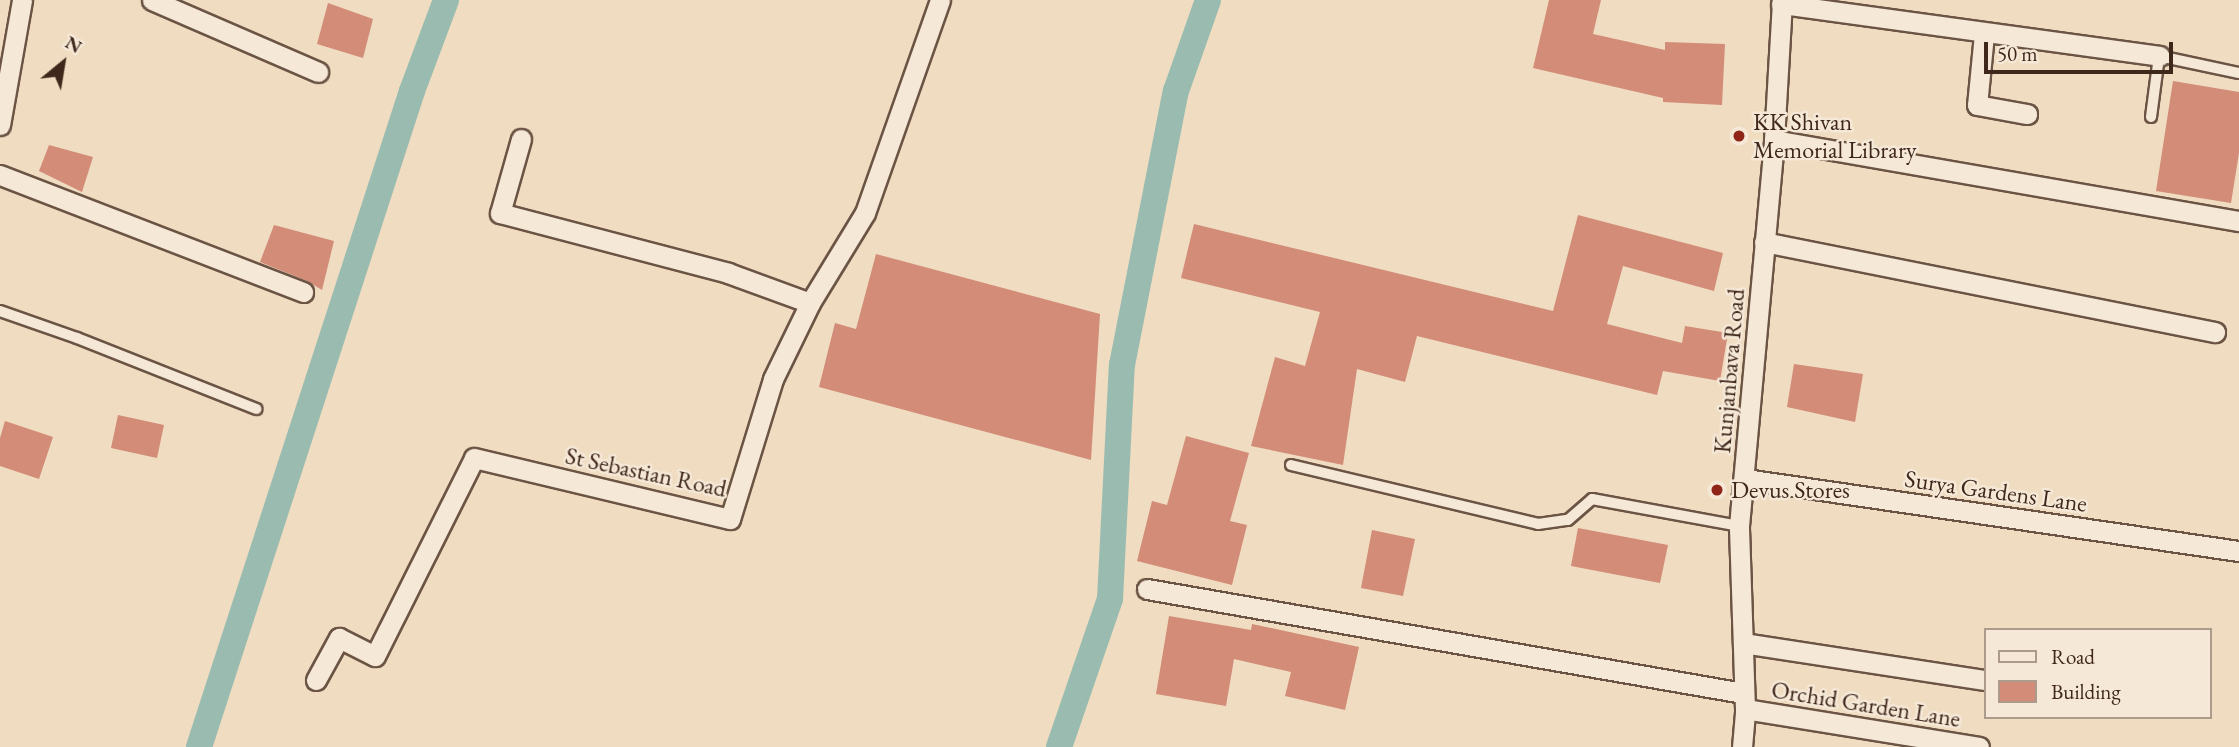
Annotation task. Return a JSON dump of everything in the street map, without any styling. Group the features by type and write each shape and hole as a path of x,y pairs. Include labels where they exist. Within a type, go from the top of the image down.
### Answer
{"street":[{"path":"0,125 22,0"},
{"path":"152,0 318,72"},
{"name":"St Sebastian Road","path":"316,680 339,638 374,656 474,458 730,519 773,379 810,303 864,213 940,0"},
{"path":"1781,2 1984,34 2159,56"},
{"name":"Kunjanbava Road","path":"1742,747 1744,701 1739,526 1774,140 1781,2"},
{"path":"1984,34 1977,105 2027,114"},
{"path":"521,139 500,213 728,273 810,303"},
{"path":"1774,140 2239,221"},
{"path":"0,176 303,292"},
{"path":"1764,242 2215,332"},
{"name":"Surya Gardens Lane","path":"1745,479 2239,551"},
{"name":"Orchid Garden Lane","path":"1147,590 1979,747"},
{"path":"1743,643 1983,680"}],"lane":[{"path":"2151,117 2159,56 2239,73"},
{"path":"0,311 77,338 256,409"},
{"path":"1291,466 1538,524 1568,520 1592,499 1739,526"}],"building":[{"path":"1549,0 1601,0 1593,34 1665,50 1665,42 1725,44 1722,105 1663,102 1663,98 1533,68"},
{"path":"328,3 373,19 363,58 317,44"},
{"path":"2173,81 2239,92 2239,153 2231,203 2156,191"},
{"path":"49,145 93,157 82,192 39,171"},
{"path":"1578,215 1723,253 1714,291 1623,266 1607,324 1682,343 1685,326 1728,333 1720,381 1663,371 1657,395 1417,336 1405,382 1357,369 1343,465 1251,446 1275,357 1305,366 1320,312 1181,278 1194,224 1553,311"},
{"path":"274,225 334,241 322,290 260,262"},
{"path":"876,254 1100,314 1091,460 819,387 835,323 856,329"},
{"path":"1794,364 1863,374 1855,422 1787,407"},
{"path":"118,415 164,425 157,458 111,448"},
{"path":"5,421 53,437 39,479 0,466 0,438"},
{"path":"1186,436 1249,453 1230,521 1247,525 1232,585 1137,561 1152,501 1167,505"},
{"path":"1578,528 1668,545 1660,583 1571,566"},
{"path":"1372,530 1415,539 1403,596 1361,588"},
{"path":"1169,616 1251,630 1252,624 1359,647 1345,710 1285,696 1291,672 1234,659 1226,706 1156,694"}],"waterway":[{"path":"199,747 412,91 446,0"},
{"path":"1059,747 1110,599 1122,365 1176,91 1208,0"}],"place":[{"name":"KK Shivan Memorial Library","path":"1739,136"},
{"name":"Devus Stores","path":"1717,490"}]}
